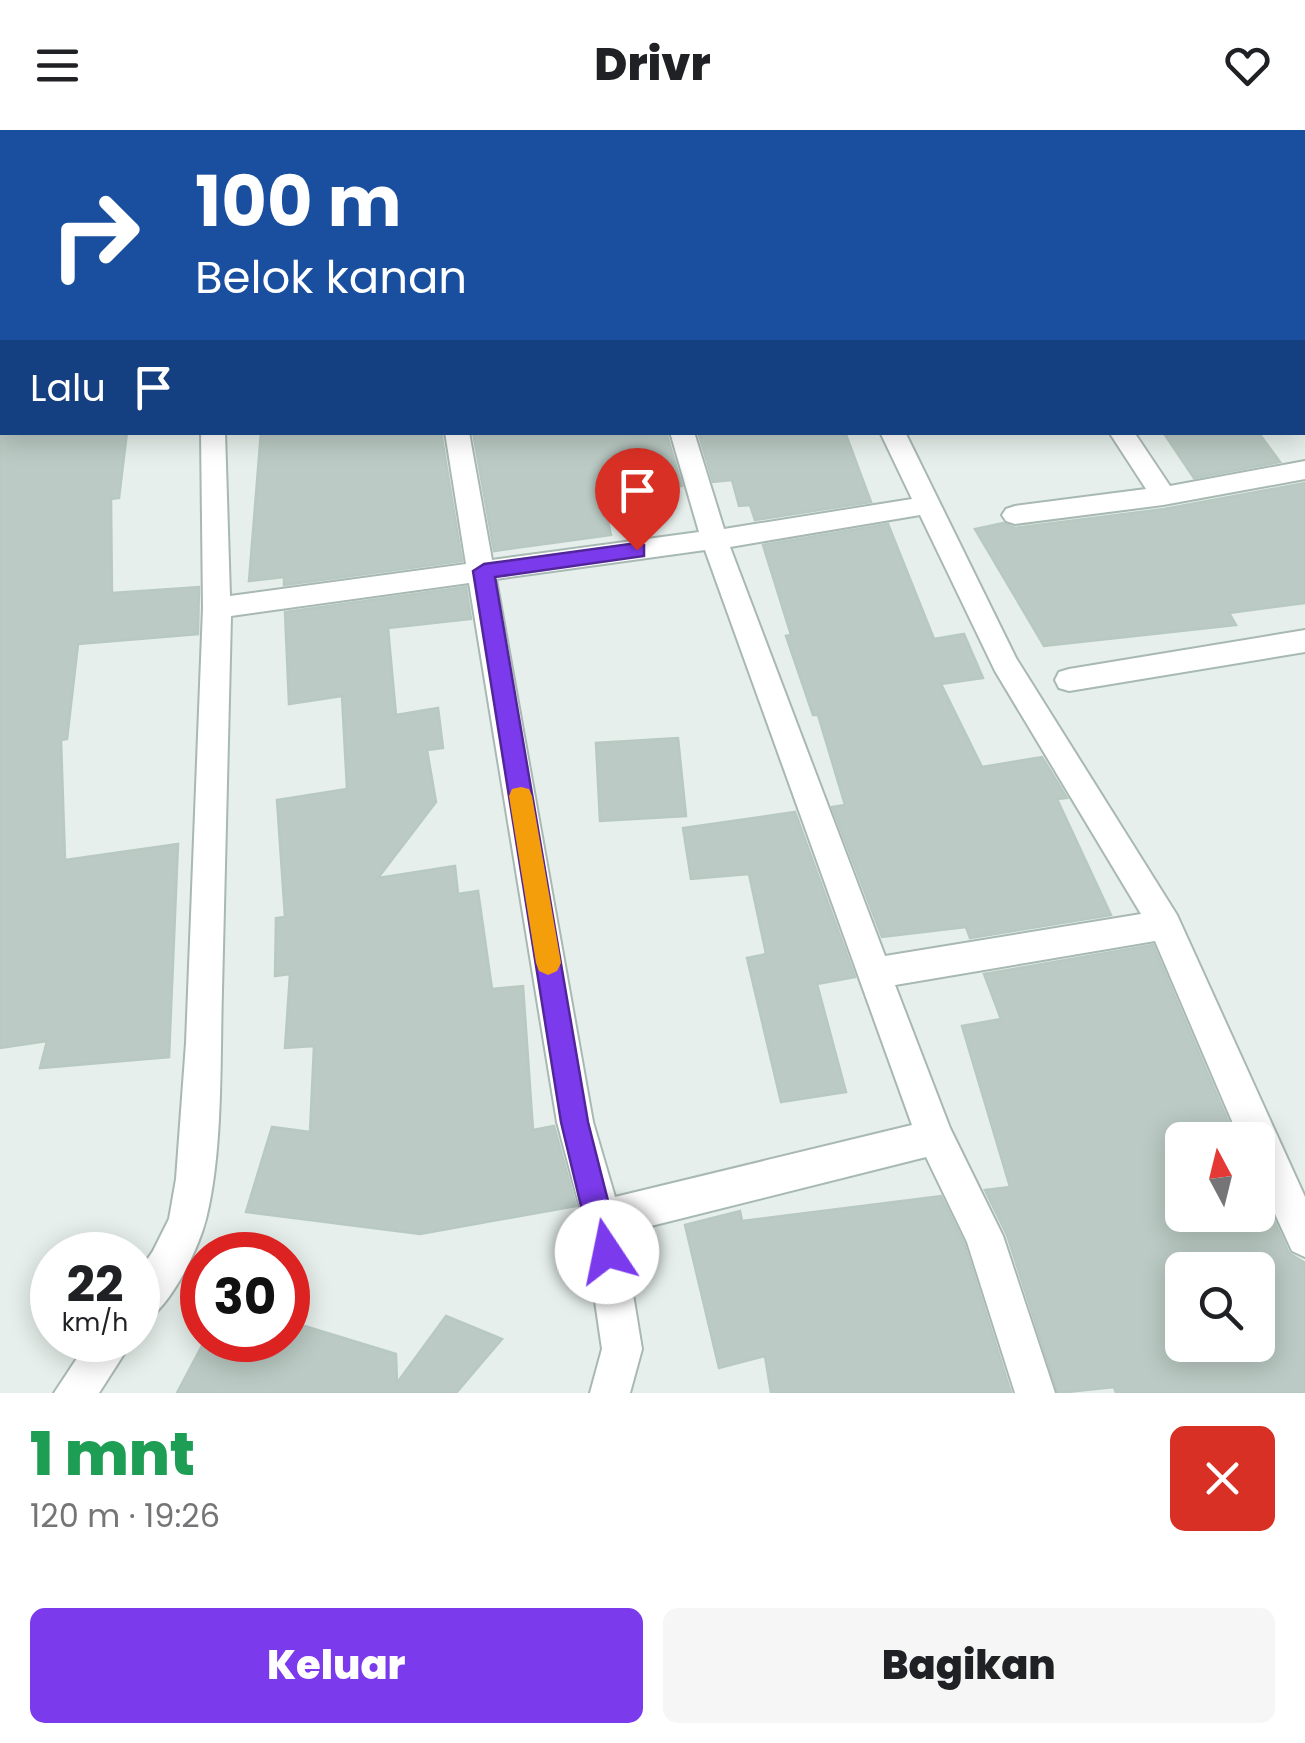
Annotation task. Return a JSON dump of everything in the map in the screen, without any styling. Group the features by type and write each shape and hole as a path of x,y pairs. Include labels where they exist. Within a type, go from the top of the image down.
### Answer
{"street":[{"path":"160,1274 187,1221 194,1179 203,1042 217,608 213,435"},
{"path":"458,435 484,571 575,1122 602,1219 622,1349 610,1393"},
{"path":"683,435 714,540 935,1137 984,1236 1035,1393"},
{"path":"893,435 1012,676 1165,925 1305,1238"},
{"path":"1123,435 1164,496"},
{"path":"1015,514 1164,496 1305,470"},
{"path":"217,608 714,540 927,505"},
{"path":"1068,680 1305,642"},
{"path":"874,973 1165,925"},
{"path":"602,1219 935,1137"},
{"path":"74,1393 96,1362"}],"building":[{"path":"0,435 127,435 119,498 111,499 112,593 199,587 198,634 78,644 67,739 61,740 65,860 178,844 169,1057 40,1068 47,1041 0,1048"},
{"path":"261,435 441,435 462,561 284,585 284,577 249,581"},
{"path":"474,435 667,435 682,486 602,494 611,535 494,551"},
{"path":"699,435 846,435 871,502 755,520 750,505 739,506 732,480 713,482"},
{"path":"1165,435 1260,435 1280,462 1194,478"},
{"path":"1305,483 1305,603 1229,613 1236,625 1044,646 975,529 1003,523 1015,528 1164,509"},
{"path":"888,524 934,639 964,634 983,678 941,684 982,767 1042,757 1067,798 1057,799 1111,915 970,938 966,927 882,937 832,807 845,805 818,715 813,715 786,636 791,635 763,545"},
{"path":"466,587 471,619 388,628 396,715 438,708 443,748 427,750 436,802 378,878 455,866 458,894 478,891 492,989 523,986 533,1130 554,1126 576,1206 420,1234 246,1212 272,1127 310,1132 314,1046 285,1048 290,974 275,976 276,918 285,917 277,800 347,789 342,696 289,704 285,612"},
{"path":"678,738 686,816 600,821 596,743"},
{"path":"795,812 855,977 817,984 846,1092 781,1102 747,958 766,954 749,874 691,879 683,828"},
{"path":"1153,945 1228,1122 1165,1122 1165,1232 1275,1232 1275,1222 1289,1253 1305,1263 1305,1393 1116,1393 1114,1387 1058,1393 1007,1235 985,1190 1010,1187 962,1026 1001,1019 984,974"},
{"path":"941,1196 964,1243 1011,1393 771,1393 765,1356 719,1368 685,1225 740,1211 742,1221"},
{"path":"446,1316 502,1339 456,1393 177,1393 193,1362 310,1362 310,1328 396,1354 397,1383"}],"slow traffic":[{"path":"521,796 548,963"}],"route":[{"path":"607,1252 602,1219 575,1122 484,571 637,550"}]}
